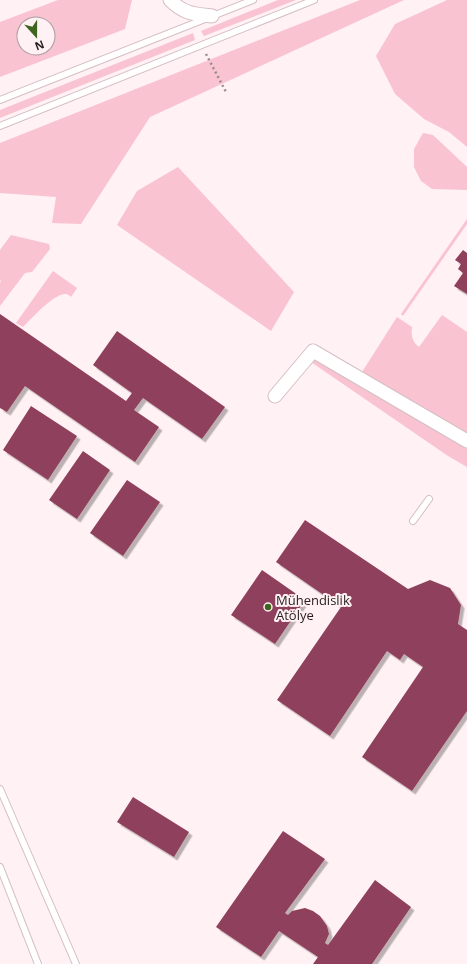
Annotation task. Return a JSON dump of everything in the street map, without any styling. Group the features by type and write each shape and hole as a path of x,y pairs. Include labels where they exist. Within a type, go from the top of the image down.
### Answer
{"street":[{"path":"170,0 178,8 191,14 212,16"},
{"path":"275,396 313,351 467,441"}],"lane":[{"path":"0,100 253,0"},
{"path":"0,126 314,0"},
{"path":"413,521 429,499"},
{"path":"0,789 76,964"},
{"path":"0,868 38,964"}],"path":[{"path":"207,55 226,92"}],"shaded area":[{"path":"58,0 132,0 125,29 56,55 56,16 16,16 16,56 55,56 0,77 0,22"},
{"path":"278,0 296,0 204,36 201,31"},
{"path":"360,0 404,0 150,117 81,224 52,223 56,197 0,193 0,143"},
{"path":"447,0 467,0 467,147 449,132 424,119 395,94 376,56 395,24"},
{"path":"193,33 195,40 0,118 0,110"},
{"path":"423,133 433,135 467,167 467,190 432,189 421,181 414,167 414,149"},
{"path":"178,167 294,292 271,331 117,225 137,191"},
{"path":"467,219 467,224 403,316 401,314"},
{"path":"11,235 49,244 50,249 32,272 25,273 0,306 0,250"},
{"path":"53,271 77,288 71,297 66,294 55,298 43,307 23,327 16,323"},
{"path":"442,315 467,332 467,434 458,432 362,372 397,317 412,327 412,338 419,347"},
{"path":"315,357 467,447 467,467 448,456 311,362"}],"building":[{"path":"463,250 467,253 467,294 454,286 463,273 458,269 461,264 455,260"},
{"path":"0,314 126,401 132,393 93,365 117,331 225,407 202,439 143,398 134,410 159,427 135,462 25,386 7,412 0,408"},
{"path":"31,406 77,436 48,480 3,450"},
{"path":"83,451 110,470 77,519 49,500"},
{"path":"127,480 160,502 123,556 90,533"},
{"path":"305,520 408,589 430,580 450,588 461,605 458,624 467,630 467,711 412,791 362,757 423,667 404,654 400,660 387,651 330,736 277,700 341,607 276,562"},
{"name":"Mühendislik Atölye","path":"262,570 305,600 275,644 231,615"},
{"path":"133,797 189,832 174,857 117,822"},
{"path":"283,831 325,859 285,913 288,915 292,911 305,908 320,916 327,926 329,934 325,943 328,945 375,880 411,907 372,964 313,964 318,957 279,931 261,957 216,927"}],"place":[{"name":"Mühendislik Atölye","path":"268,607"}]}
